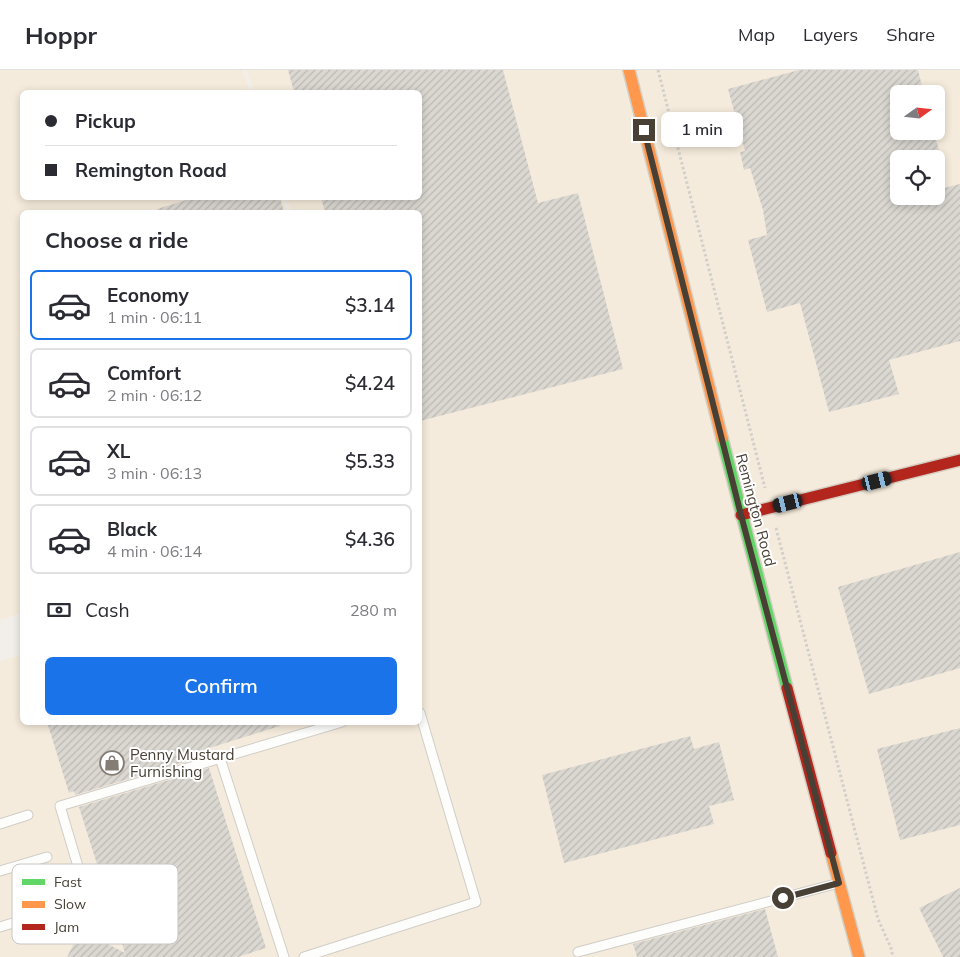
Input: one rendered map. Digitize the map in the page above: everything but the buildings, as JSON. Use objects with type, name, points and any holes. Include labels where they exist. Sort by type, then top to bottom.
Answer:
[{"type":"street","name":"Remington Road","points":[[629,70],[741,515],[859,957]]},
{"type":"street","points":[[741,515],[960,460]]},
{"type":"lane","points":[[304,957],[476,902],[422,720]]},
{"type":"lane","points":[[77,864],[60,806],[332,725]]},
{"type":"lane","points":[[220,758],[284,957]]},
{"type":"lane","points":[[0,824],[28,815]]},
{"type":"lane","points":[[24,864],[47,857]]},
{"type":"lane","points":[[0,871],[12,867]]},
{"type":"lane","points":[[578,952],[839,883]]},
{"type":"shaded area","points":[[0,70],[242,70],[249,90],[20,90],[20,200],[283,200],[286,210],[20,210],[20,614],[0,620]]},
{"type":"shaded area","points":[[247,70],[960,70],[960,957],[0,957],[0,661],[20,656],[20,725],[422,725],[422,210],[290,210],[287,200],[422,200],[422,90],[253,90]]},
{"type":"traffic: fast","points":[[722,438],[787,688]]},
{"type":"traffic: slow","points":[[629,70],[722,438]]},
{"type":"traffic: slow","points":[[831,853],[859,957]]},
{"type":"traffic: jam","points":[[741,515],[960,460]]},
{"type":"traffic: jam","points":[[787,688],[831,853]]},
{"type":"place","name":"Penny Mustard Furnishing","points":[[112,763]]},
{"type":"route","points":[[644,130],[741,515],[839,883],[783,898]]}]
